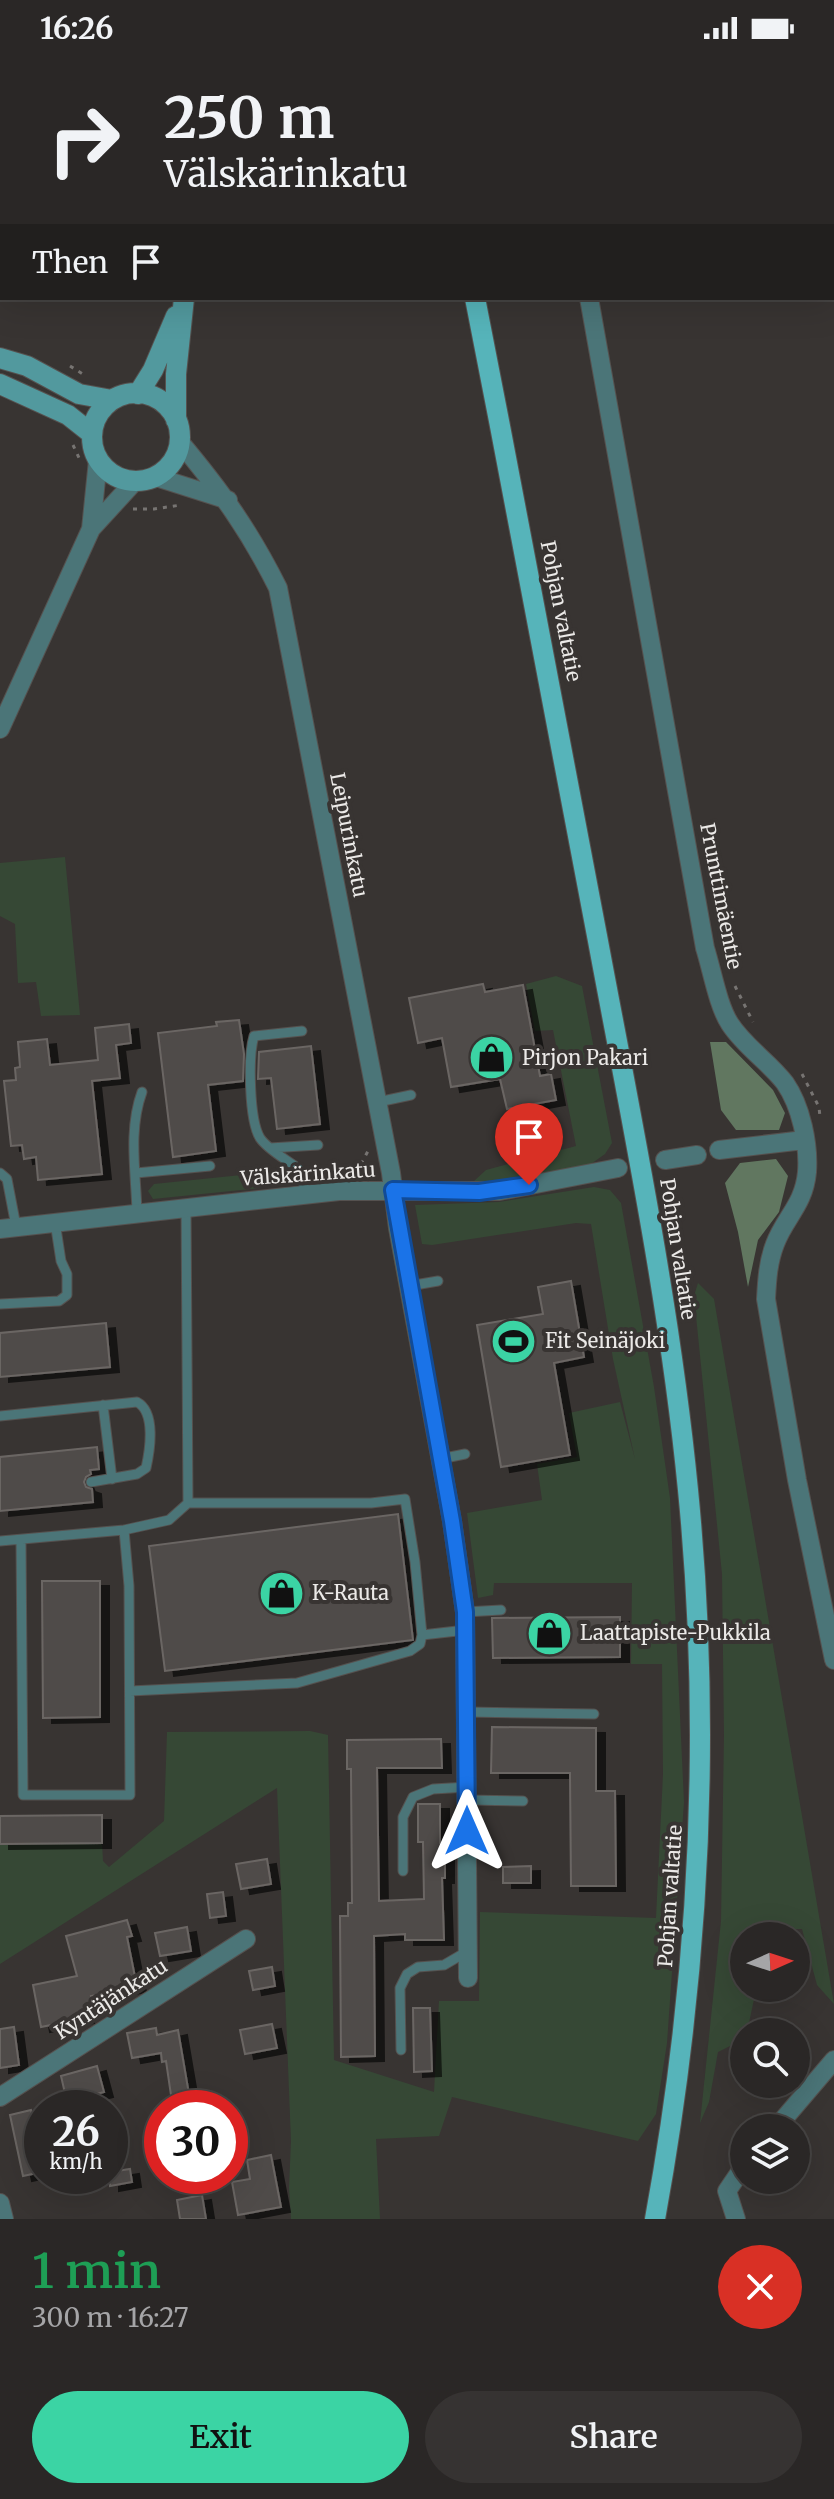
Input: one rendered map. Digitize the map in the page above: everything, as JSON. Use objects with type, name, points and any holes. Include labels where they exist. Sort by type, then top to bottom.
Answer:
[{"type":"main road","points":[[467,300],[483,341]]},
{"type":"main road","name":"Pohjan valtatie","points":[[477,305],[650,1217],[676,1385],[688,1492],[698,1635],[700,1812],[689,1978],[670,2139],[655,2219]]},
{"type":"street","points":[[138,394],[153,370],[183,300]]},
{"type":"street","points":[[156,477],[176,456],[179,441],[176,374],[184,300]]},
{"type":"street","name":"Prunttimäentie","points":[[589,300],[705,948],[729,1022],[784,1083],[798,1109],[804,1140],[807,1171],[799,1204],[776,1241],[767,1269],[766,1299],[797,1480],[834,1660]]},
{"type":"street","points":[[0,358],[27,366],[79,394],[112,400]]},
{"type":"street","points":[[0,384],[68,415],[92,434]]},
{"type":"street","points":[[91,529],[92,434],[102,409],[124,395],[138,394],[161,401],[176,420]]},
{"type":"street","name":"Leipurinkatu","points":[[179,441],[228,500],[258,547],[278,588],[378,1102],[466,1621],[468,1978]]},
{"type":"street","points":[[90,461],[120,479],[135,481],[156,477],[228,500]]},
{"type":"street","points":[[0,729],[91,529],[135,481]]},
{"type":"street","points":[[719,1150],[804,1140]]},
{"type":"street","points":[[665,1160],[697,1155]]},
{"type":"street","name":"Välskärinkatu","points":[[8,1227],[306,1194],[363,1190],[499,1191],[618,1168]]},
{"type":"street","name":"Kyntäjänkatu","points":[[0,2097],[246,1939]]},
{"type":"street","points":[[788,2114],[834,2060]]},
{"type":"street","points":[[730,2187],[727,2191],[736,2219]]},
{"type":"street","points":[[0,2203],[4,2219]]},
{"type":"lane","points":[[302,1031],[254,1036],[250,1046],[252,1105],[259,1136],[300,1170],[306,1194]]},
{"type":"lane","points":[[137,1213],[134,1132],[142,1092]]},
{"type":"lane","points":[[378,1102],[411,1095]]},
{"type":"lane","points":[[270,1148],[318,1145]]},
{"type":"lane","points":[[136,1173],[210,1166]]},
{"type":"lane","points":[[0,1173],[7,1179],[8,1227]]},
{"type":"lane","points":[[186,1207],[188,1503]]},
{"type":"lane","points":[[0,1302],[59,1301],[67,1295],[67,1274],[61,1261],[55,1222]]},
{"type":"lane","points":[[409,1286],[438,1281]]},
{"type":"lane","points":[[0,1416],[137,1402],[147,1410],[150,1449],[146,1468],[137,1474],[91,1482]]},
{"type":"lane","points":[[103,1405],[112,1479]]},
{"type":"lane","points":[[440,1459],[465,1454]]},
{"type":"lane","points":[[0,1541],[124,1530],[169,1520],[188,1503],[371,1503],[405,1499],[422,1635],[420,1644],[410,1651],[297,1683],[130,1691]]},
{"type":"lane","points":[[21,1541],[23,1795],[130,1795],[129,1586],[124,1530]]},
{"type":"lane","points":[[422,1635],[501,1610]]},
{"type":"lane","points":[[467,1712],[594,1714]]},
{"type":"lane","points":[[403,1871],[403,1817],[413,1797],[433,1789],[523,1801]]},
{"type":"lane","points":[[401,2050],[400,1988],[407,1974],[418,1967],[444,1965],[468,1951]]},
{"type":"path","points":[[64,364],[86,374],[87,384],[79,394]]},
{"type":"path","points":[[68,415],[69,435],[90,461]]},
{"type":"path","points":[[117,501],[135,510],[176,504],[191,507]]},
{"type":"path","points":[[733,982],[757,1032]]},
{"type":"path","points":[[796,1068],[806,1078],[819,1107],[820,1119]]},
{"type":"path","points":[[363,1190],[361,1164],[368,1151]]},
{"type":"green space","points":[[65,857],[80,1015],[41,1016],[36,982],[18,983],[15,924],[0,916],[0,863]]},
{"type":"green space","points":[[556,976],[582,986],[612,1143],[605,1154],[588,1166],[501,1181],[474,1181],[486,1170],[576,1146],[553,1030],[535,1031],[526,984]]},
{"type":"green space","points":[[710,1042],[726,1042],[773,1090],[785,1113],[779,1130],[736,1130],[721,1110]]},
{"type":"green space","points":[[776,1159],[788,1176],[779,1212],[758,1240],[748,1287],[725,1183],[740,1163]]},
{"type":"green space","points":[[290,1170],[293,1177],[291,1185],[153,1199],[148,1191],[154,1184]]},
{"type":"green space","points":[[594,1187],[610,1190],[621,1203],[654,1387],[670,1498],[684,1802],[667,2043],[656,2114],[638,2141],[452,2097],[439,2136],[376,2139],[380,2219],[291,2219],[291,2141],[277,1788],[0,1964],[0,1844],[102,1843],[103,1861],[109,1867],[164,1821],[167,1732],[310,1731],[328,1735],[334,2060],[434,2092],[439,2001],[479,2001],[480,1912],[656,1918],[663,1774],[662,1664],[631,1664],[632,1583],[494,1583],[493,1595],[478,1598],[467,1513],[542,1500],[537,1464],[577,1457],[569,1413],[620,1402],[635,1459],[613,1359],[591,1224],[576,1223],[422,1244],[415,1205],[499,1202]]},
{"type":"green space","points":[[698,1283],[714,1299],[834,2004],[817,1985],[810,1959],[810,1922],[730,1922],[730,2002],[753,2002],[750,2018],[730,2018],[730,2046],[718,2052],[709,2102],[700,2123],[721,1921],[724,1735],[722,1574],[694,1296]]},
{"type":"building","name":"Pirjon Pakari","points":[[483,984],[485,992],[523,985],[540,1076],[551,1074],[556,1100],[507,1109],[500,1079],[451,1087],[442,1038],[418,1043],[409,998]]},
{"type":"building","points":[[239,1020],[244,1054],[243,1081],[208,1085],[216,1151],[173,1157],[158,1033],[217,1026],[216,1022]]},
{"type":"building","points":[[129,1024],[131,1043],[116,1045],[120,1078],[92,1081],[102,1174],[38,1180],[36,1157],[24,1159],[22,1145],[11,1146],[4,1081],[16,1080],[15,1068],[20,1067],[18,1042],[47,1039],[50,1065],[98,1060],[95,1028]]},
{"type":"building","points":[[311,1046],[320,1124],[277,1129],[271,1078],[258,1079],[259,1052]]},
{"type":"building","points":[[571,1281],[584,1357],[554,1363],[570,1455],[501,1467],[477,1325],[543,1314],[538,1287]]},
{"type":"building","points":[[106,1323],[110,1367],[0,1377],[0,1333]]},
{"type":"building","points":[[97,1447],[99,1469],[90,1470],[91,1474],[84,1482],[86,1487],[92,1489],[93,1502],[0,1511],[0,1457]]},
{"type":"building","name":"K-Rauta","points":[[398,1514],[413,1640],[165,1671],[149,1546]]},
{"type":"building","points":[[42,1581],[100,1581],[100,1717],[43,1718]]},
{"type":"building","points":[[620,1617],[620,1657],[493,1658],[492,1618]]},
{"type":"building","points":[[492,1727],[596,1728],[596,1791],[615,1791],[616,1886],[571,1886],[570,1773],[491,1773]]},
{"type":"building","points":[[441,1739],[442,1768],[377,1768],[379,1901],[424,1899],[423,1842],[418,1842],[418,1804],[440,1804],[440,1843],[445,1843],[445,1878],[442,1878],[444,1940],[405,1940],[405,1934],[374,1936],[375,2056],[341,2057],[340,1916],[348,1916],[348,1903],[352,1903],[351,1769],[347,1769],[347,1740]]},
{"type":"building","points":[[102,1815],[102,1843],[0,1844],[0,1816]]},
{"type":"building","points":[[267,1859],[271,1884],[241,1889],[236,1864]]},
{"type":"building","points":[[531,1866],[531,1883],[503,1883],[503,1867]]},
{"type":"building","points":[[223,1892],[226,1916],[210,1918],[207,1894]]},
{"type":"building","points":[[127,1920],[132,1936],[127,1937],[137,1987],[91,1996],[94,2011],[84,2013],[85,2018],[41,2027],[33,1985],[77,1976],[66,1936]]},
{"type":"building","points":[[187,1927],[191,1951],[160,1956],[155,1933]]},
{"type":"building","points":[[272,1967],[275,1986],[253,1990],[249,1971]]},
{"type":"building","points":[[413,2008],[430,2008],[432,2071],[414,2072]]},
{"type":"building","points":[[272,2024],[277,2048],[245,2054],[240,2030]]},
{"type":"building","points":[[14,2027],[19,2065],[0,2068],[0,2029]]},
{"type":"building","points":[[156,2028],[157,2035],[178,2030],[188,2090],[170,2090],[166,2061],[162,2062],[161,2053],[132,2058],[127,2033]]},
{"type":"building","points":[[97,2066],[103,2090],[64,2090],[61,2076]]},
{"type":"building","points":[[24,2112],[24,2176],[23,2176],[10,2115]]},
{"type":"building","points":[[271,2155],[281,2207],[238,2215],[234,2194],[248,2194],[248,2160]]},
{"type":"building","points":[[128,2169],[132,2182],[128,2183]]},
{"type":"building","points":[[202,2195],[206,2219],[180,2219],[177,2200]]},
{"type":"place","name":"Pirjon Pakari","points":[[491,1058]]},
{"type":"place","name":"Fit Seinäjoki","points":[[514,1341]]},
{"type":"place","name":"K-Rauta","points":[[281,1593]]},
{"type":"place","name":"Laattapiste-Pukkila","points":[[549,1633]]},
{"type":"route","points":[[467,1831],[465,1612],[452,1521],[393,1190],[459,1193],[499,1191],[529,1185]]}]
